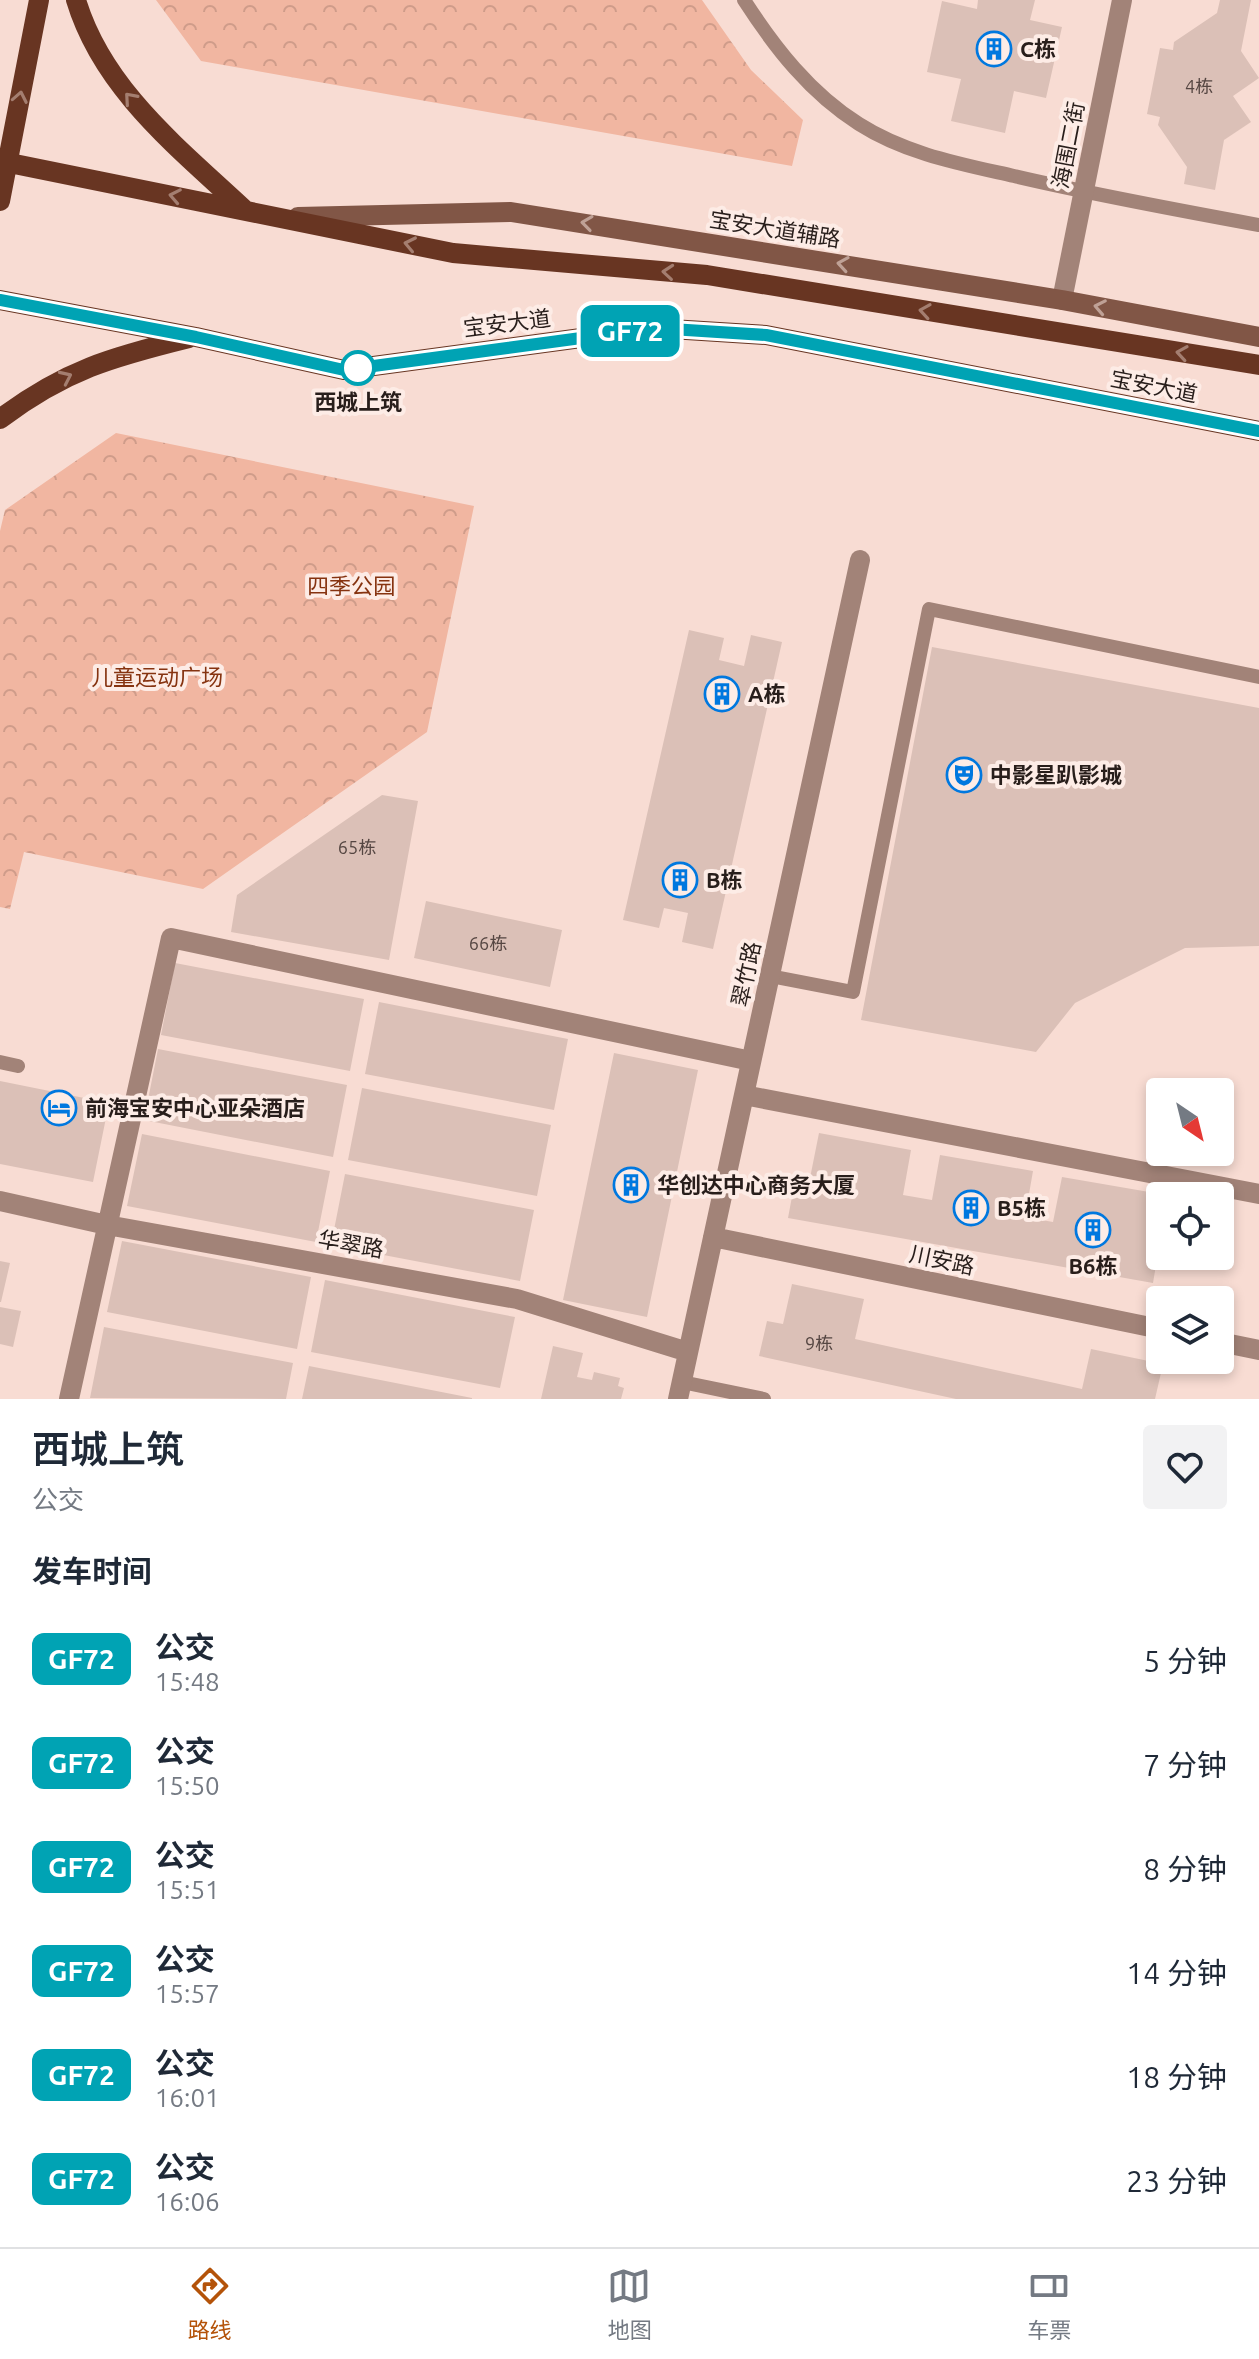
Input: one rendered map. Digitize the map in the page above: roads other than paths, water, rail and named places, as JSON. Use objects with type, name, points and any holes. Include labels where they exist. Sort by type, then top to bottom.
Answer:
[{"type":"main road","points":[[0,201],[4,161],[39,0]]},
{"type":"main road","points":[[76,0],[93,46],[119,84],[161,130],[246,211]]},
{"type":"main road","name":"宝安大道","points":[[4,161],[453,253],[707,275],[1259,365]]},
{"type":"main road","name":"宝安大道辅路","points":[[279,217],[511,212],[1062,300],[1259,337]]},
{"type":"main road","name":"宝安大道","points":[[0,300],[196,337],[344,370],[655,328],[766,335],[1259,431]]},
{"type":"main road","points":[[0,419],[32,394],[61,378],[112,357],[196,337]]},
{"type":"street","name":"海围二街","points":[[1062,300],[1122,0]]},
{"type":"street","name":"翠竹路","points":[[680,1390],[860,560]]},
{"type":"street","points":[[69,1399],[171,938],[751,1061]]},
{"type":"street","points":[[744,1095],[1259,1194]]},
{"type":"street","name":"华翠路","points":[[0,1201],[107,1225],[517,1299],[688,1352]]},
{"type":"street","name":"川安路","points":[[713,1237],[1146,1326]]},
{"type":"street","points":[[1234,1345],[1259,1350]]},
{"type":"lane","points":[[744,0],[792,67],[827,100],[859,124],[891,142],[933,158],[1083,192],[1259,225]]},
{"type":"lane","points":[[770,976],[853,992],[929,609],[1259,677]]},
{"type":"lane","points":[[0,1062],[18,1066]]},
{"type":"lane","points":[[680,1390],[764,1399]]},
{"type":"place","name":"C栋","points":[[994,49]]},
{"type":"place","name":"西城上筑","points":[[358,368]]},
{"type":"place","name":"A栋","points":[[722,694]]},
{"type":"place","name":"中影星趴影城","points":[[964,775]]},
{"type":"place","name":"B栋","points":[[680,880]]},
{"type":"place","name":"前海宝安中心亚朵酒店","points":[[59,1108]]},
{"type":"place","name":"华创达中心商务大厦","points":[[631,1185]]},
{"type":"place","name":"B5栋","points":[[971,1208]]},
{"type":"place","name":"B6栋","points":[[1093,1230]]},
{"type":"park label","name":"四季公园","points":[[351,586]]},
{"type":"park label","name":"儿童运动广场","points":[[157,677]]}]
